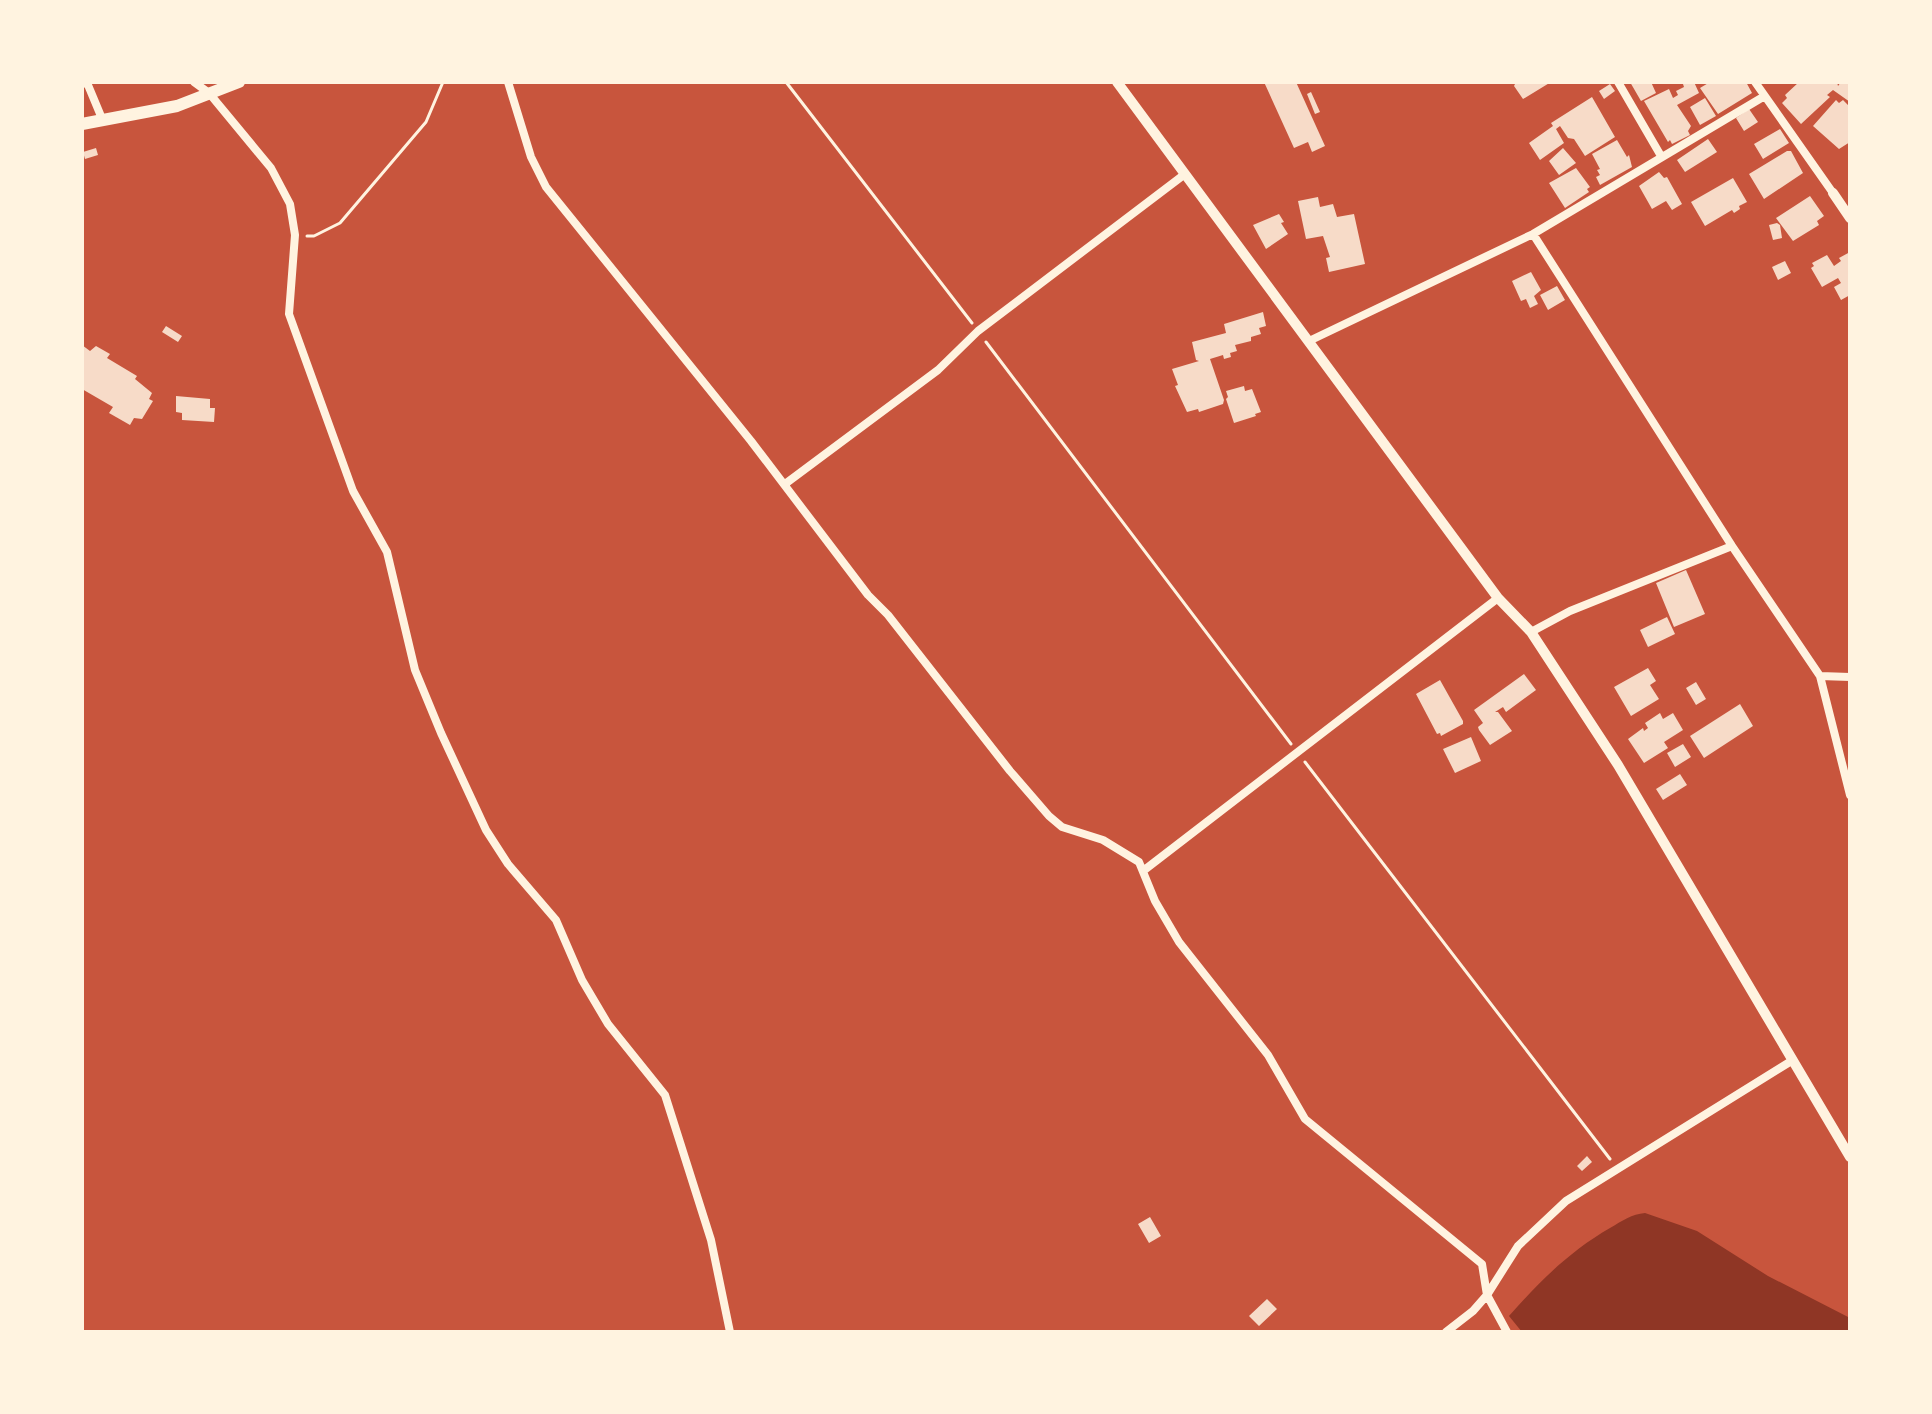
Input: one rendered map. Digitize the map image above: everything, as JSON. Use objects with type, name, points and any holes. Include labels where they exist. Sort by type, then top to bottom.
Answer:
[{"type":"main road","points":[[82,124],[177,106],[239,82]]},
{"type":"street","points":[[83,82],[88,85],[103,121]]},
{"type":"street","points":[[194,82],[209,93],[271,168],[290,204],[295,235],[289,314],[353,491],[387,552],[415,670],[486,830],[508,864],[556,920],[582,980],[608,1024],[665,1095],[711,1240],[730,1332]]},
{"type":"street","points":[[508,82],[531,157],[546,187],[785,484],[868,595],[888,615],[1049,816],[1062,827],[1120,848],[1139,862],[1155,901],[1179,942],[1268,1055],[1305,1119],[1482,1264],[1487,1295],[1507,1332]]},
{"type":"street","points":[[1117,82],[1498,598],[1531,632],[1618,765],[1850,1157]]},
{"type":"street","points":[[1618,82],[1661,156]]},
{"type":"street","points":[[1755,82],[1850,218]]},
{"type":"street","points":[[1309,341],[1533,234],[1763,97]]},
{"type":"street","points":[[785,484],[938,370],[978,331],[1185,174]]},
{"type":"street","points":[[1533,234],[1732,546],[1820,676],[1850,795]]},
{"type":"street","points":[[1531,632],[1570,611],[1732,546]]},
{"type":"street","points":[[1143,871],[1498,598]]},
{"type":"street","points":[[1820,676],[1850,677]]},
{"type":"street","points":[[1446,1332],[1473,1311],[1487,1295],[1518,1246],[1566,1201],[1793,1060]]},
{"type":"path","points":[[295,235],[314,236],[340,223],[426,122],[443,82]]},
{"type":"path","points":[[786,82],[1617,1169]]},
{"type":"shaded area","points":[[1645,1213],[1697,1231],[1768,1276],[1850,1318],[1850,1332],[1522,1332],[1509,1316],[1544,1279],[1595,1237],[1627,1218]]},
{"type":"building","points":[[1264,82],[1296,82],[1325,146],[1312,152],[1308,142],[1294,148]]},
{"type":"building","points":[[1516,82],[1551,82],[1523,99],[1514,86]]},
{"type":"building","points":[[1630,82],[1651,82],[1656,93],[1641,101]]},
{"type":"building","points":[[1686,82],[1694,82],[1699,93],[1677,105],[1691,126],[1688,131],[1690,135],[1672,144],[1644,101],[1669,89],[1673,98]]},
{"type":"building","points":[[1710,82],[1746,82],[1752,93],[1718,114],[1700,88]]},
{"type":"building","points":[[1799,82],[1837,82],[1838,86],[1841,82],[1850,82],[1850,102],[1833,90],[1827,95],[1830,97],[1801,124],[1782,103],[1787,98],[1785,95]]},
{"type":"building","points":[[1610,84],[1615,91],[1604,99],[1599,91]]},
{"type":"building","points":[[1311,92],[1320,112],[1315,114],[1307,94]]},
{"type":"building","points":[[1592,97],[1615,137],[1585,156],[1574,139],[1568,138],[1560,126],[1556,129],[1564,143],[1540,160],[1529,143],[1553,126],[1551,123]]},
{"type":"building","points":[[1705,98],[1716,116],[1700,125],[1690,107]]},
{"type":"building","points":[[1836,100],[1839,103],[1843,100],[1850,107],[1850,142],[1839,149],[1813,126]]},
{"type":"building","points":[[1749,109],[1758,122],[1744,131],[1736,118]]},
{"type":"building","points":[[1780,129],[1789,143],[1763,159],[1754,144]]},
{"type":"building","points":[[1708,139],[1717,152],[1685,172],[1677,160]]},
{"type":"building","points":[[1617,140],[1627,157],[1629,155],[1632,167],[1600,185],[1596,177],[1600,175],[1597,170],[1600,169],[1592,154]]},
{"type":"building","points":[[96,148],[98,155],[85,159],[83,152]]},
{"type":"building","points":[[1563,148],[1576,163],[1559,175],[1549,161]]},
{"type":"building","points":[[1791,151],[1803,173],[1764,199],[1749,174]]},
{"type":"building","points":[[1576,168],[1590,187],[1587,189],[1589,192],[1565,208],[1549,183]]},
{"type":"building","points":[[1659,172],[1664,178],[1667,177],[1682,204],[1672,210],[1666,201],[1652,209],[1639,186]]},
{"type":"building","points":[[1733,178],[1747,202],[1734,213],[1732,210],[1705,226],[1691,202]]},
{"type":"building","points":[[1810,196],[1824,216],[1817,221],[1819,225],[1793,241],[1776,218]]},
{"type":"building","points":[[1318,197],[1320,207],[1333,204],[1337,217],[1354,214],[1365,264],[1329,272],[1326,258],[1330,257],[1323,236],[1306,239],[1298,201]]},
{"type":"building","points":[[1279,214],[1288,234],[1266,249],[1253,225]]},
{"type":"building","points":[[1777,223],[1782,238],[1773,240],[1769,225]]},
{"type":"building","points":[[1850,252],[1850,295],[1841,300],[1834,287],[1841,283],[1838,278],[1822,287],[1811,268],[1814,266],[1812,263],[1827,255],[1834,266],[1841,261],[1839,258]]},
{"type":"building","points":[[1785,261],[1791,273],[1778,280],[1772,267]]},
{"type":"building","points":[[1531,272],[1541,290],[1534,296],[1538,304],[1530,308],[1526,299],[1521,301],[1512,281]]},
{"type":"building","points":[[1557,286],[1565,300],[1548,310],[1540,295]]},
{"type":"building","points":[[1263,312],[1266,326],[1259,328],[1261,334],[1251,337],[1251,341],[1235,345],[1237,351],[1230,353],[1231,357],[1224,359],[1223,355],[1210,359],[1223,404],[1199,412],[1198,409],[1187,412],[1175,386],[1178,385],[1172,369],[1199,361],[1196,360],[1192,342],[1226,333],[1224,324]]},
{"type":"building","points":[[166,326],[182,336],[178,342],[162,332]]},
{"type":"building","points":[[82,345],[90,351],[96,346],[110,354],[107,358],[137,376],[135,379],[152,393],[149,399],[153,401],[142,419],[134,418],[130,425],[109,413],[113,407],[82,389]]},
{"type":"building","points":[[1244,386],[1245,391],[1252,389],[1261,412],[1234,423],[1226,391]]},
{"type":"building","points":[[176,396],[210,399],[210,408],[215,408],[214,422],[182,420],[182,413],[176,412]]},
{"type":"building","points":[[1686,570],[1705,614],[1674,627],[1656,583]]},
{"type":"building","points":[[1667,617],[1675,634],[1648,647],[1640,630]]},
{"type":"building","points":[[1648,668],[1656,681],[1650,685],[1659,699],[1631,716],[1614,687]]},
{"type":"building","points":[[1524,674],[1536,690],[1506,712],[1503,707],[1495,712],[1512,731],[1490,745],[1479,730],[1483,723],[1474,710]]},
{"type":"building","points":[[1440,680],[1463,721],[1463,724],[1441,736],[1437,734],[1416,694]]},
{"type":"building","points":[[1696,682],[1706,699],[1696,705],[1686,688]]},
{"type":"building","points":[[1740,704],[1753,726],[1704,758],[1690,736]]},
{"type":"building","points":[[1660,713],[1663,719],[1673,713],[1683,730],[1664,742],[1668,748],[1644,763],[1628,739],[1643,728],[1644,731],[1648,728],[1645,723]]},
{"type":"building","points":[[1471,737],[1481,761],[1455,773],[1443,749]]},
{"type":"building","points":[[1683,744],[1691,757],[1675,767],[1667,753]]},
{"type":"building","points":[[1680,774],[1687,785],[1663,800],[1656,789]]},
{"type":"building","points":[[1587,1156],[1592,1162],[1582,1171],[1577,1166]]},
{"type":"building","points":[[1150,1217],[1161,1236],[1149,1243],[1138,1224]]},
{"type":"building","points":[[1267,1299],[1277,1309],[1259,1326],[1249,1316]]}]
